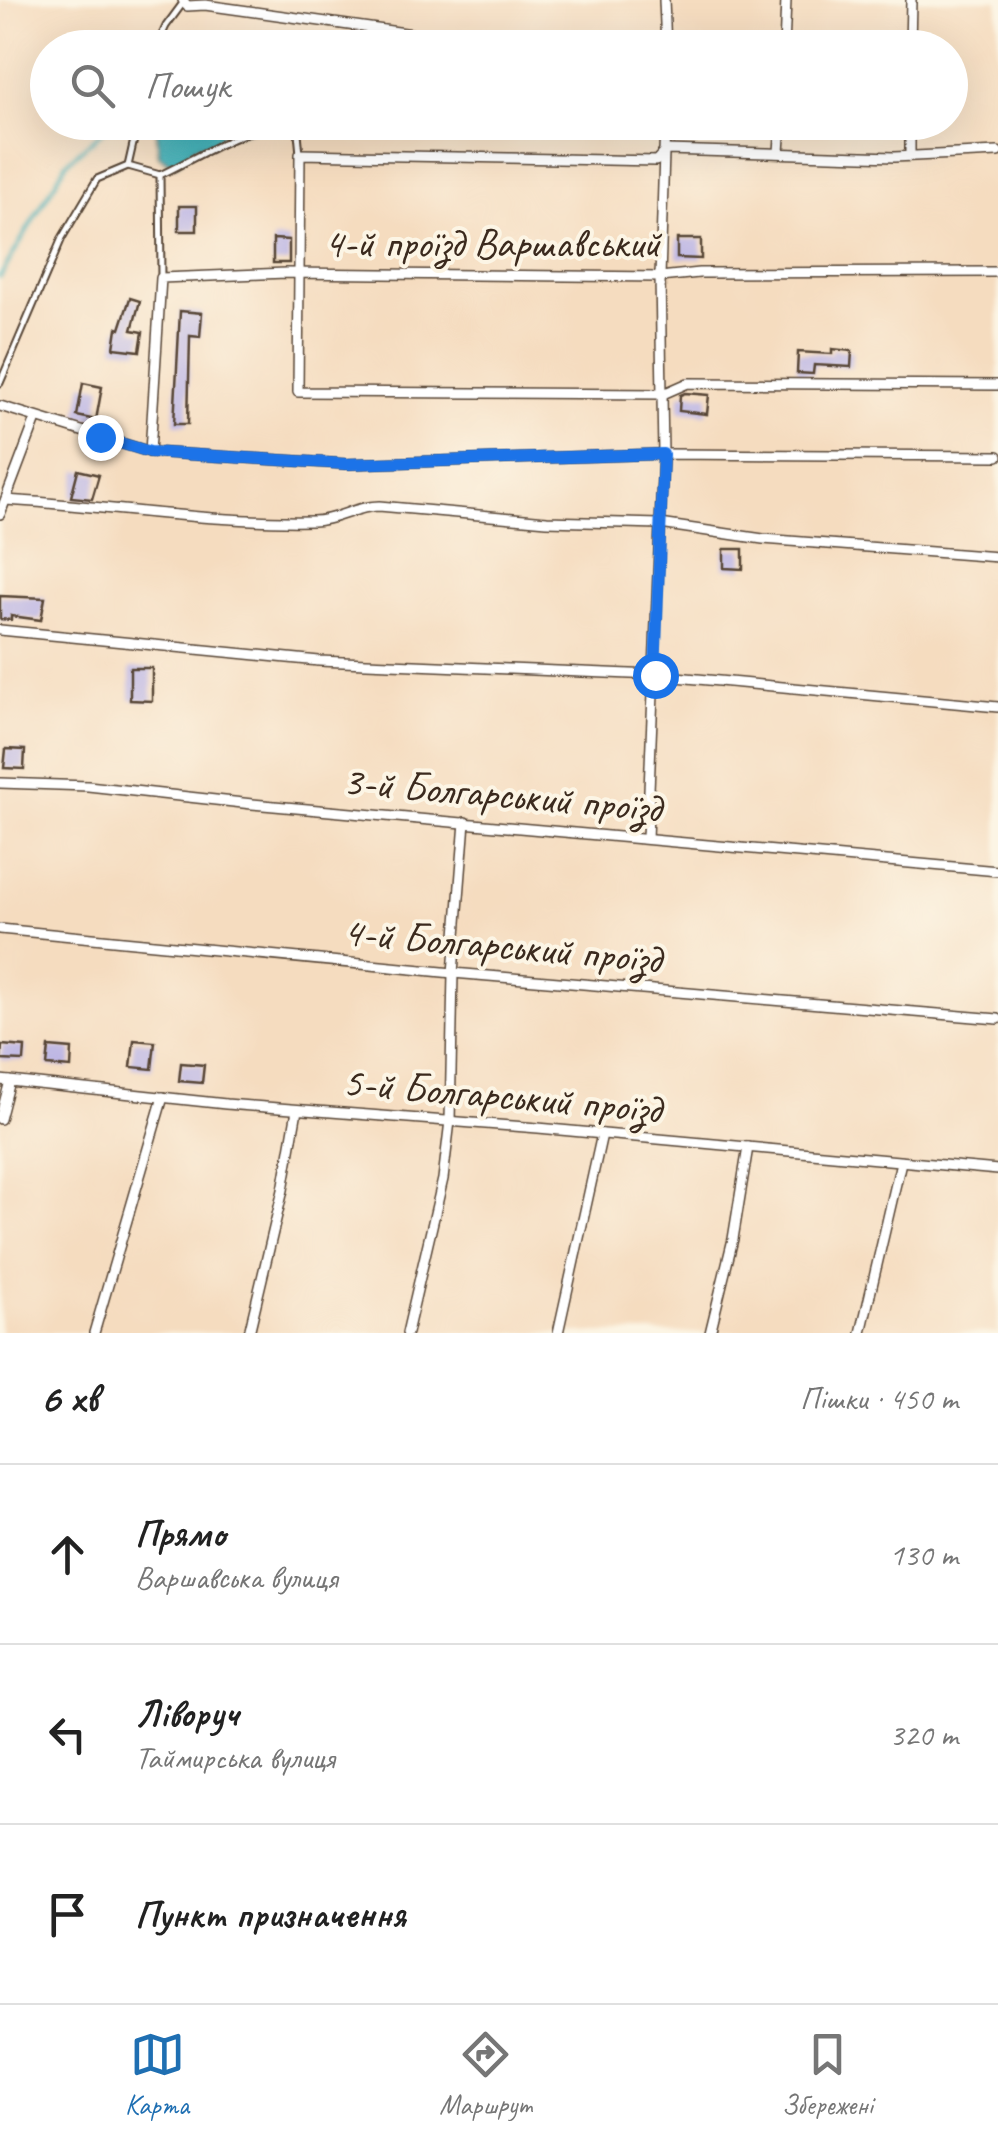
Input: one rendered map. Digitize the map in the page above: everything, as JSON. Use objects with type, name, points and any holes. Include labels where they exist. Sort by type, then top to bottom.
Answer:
[{"type":"street","points":[[664,0],[665,30]]},
{"type":"street","points":[[785,30],[786,0]]},
{"type":"street","points":[[910,0],[910,30]]},
{"type":"street","points":[[183,2],[384,30]]},
{"type":"street","points":[[647,838],[663,454],[660,277],[666,140]]},
{"type":"street","points":[[780,140],[780,152]]},
{"type":"street","points":[[910,140],[910,156]]},
{"type":"street","points":[[998,152],[910,156],[666,150],[656,161],[300,154],[298,392],[663,394],[688,383],[998,385]]},
{"type":"street","name":"4-й проїзд Варшавський","points":[[161,278],[300,274],[660,277],[998,272]]},
{"type":"street","points":[[150,452],[161,278]]},
{"type":"street","points":[[0,406],[150,452],[346,464],[663,454],[998,456]]},
{"type":"street","points":[[0,514],[36,418]]},
{"type":"street","points":[[6,500],[99,510],[317,522],[360,506],[379,506],[547,521],[660,524],[763,538],[998,557]]},
{"type":"street","points":[[0,630],[319,661],[655,675],[998,707]]},
{"type":"street","name":"3-й Болгарський проїзд","points":[[0,783],[88,786],[998,872]]},
{"type":"street","points":[[407,1333],[443,1180],[450,1121],[453,973],[466,822]]},
{"type":"street","name":"4-й Болгарський проїзд","points":[[0,928],[453,973],[998,1019]]},
{"type":"street","points":[[0,1119],[5,1080]]},
{"type":"street","name":"5-й Болгарський проїзд","points":[[5,1080],[163,1098],[998,1170]]},
{"type":"street","points":[[94,1333],[163,1098]]},
{"type":"street","points":[[249,1333],[283,1190],[296,1110]]},
{"type":"street","points":[[558,1333],[602,1134]]},
{"type":"street","points":[[710,1333],[733,1240],[748,1148]]},
{"type":"street","points":[[861,1333],[902,1162]]},
{"type":"lane","points":[[164,30],[183,2]]},
{"type":"lane","points":[[128,166],[134,140]]},
{"type":"lane","points":[[0,382],[62,238],[96,179],[128,166],[160,175],[226,140]]},
{"type":"lane","points":[[299,140],[300,154]]},
{"type":"lane","points":[[160,175],[161,278]]},
{"type":"water","points":[[158,140],[217,140],[197,146],[174,165],[159,156]]},
{"type":"building","points":[[179,206],[197,206],[197,231],[179,231]]},
{"type":"building","points":[[273,239],[289,240],[289,263],[273,263]]},
{"type":"building","points":[[677,239],[701,239],[701,259],[677,258]]},
{"type":"building","points":[[130,298],[140,301],[132,330],[143,332],[140,351],[114,348],[117,328],[120,329]]},
{"type":"building","points":[[180,311],[202,313],[200,337],[190,336],[188,424],[174,424]]},
{"type":"building","points":[[832,349],[852,351],[851,367],[814,365],[813,374],[797,373],[798,352],[832,354]]},
{"type":"building","points":[[83,383],[102,387],[96,420],[77,416]]},
{"type":"building","points":[[680,395],[709,395],[707,414],[679,411]]},
{"type":"building","points":[[78,470],[99,475],[92,499],[71,497]]},
{"type":"building","points":[[724,549],[743,549],[743,569],[724,568]]},
{"type":"building","points":[[0,596],[45,598],[41,620],[11,616],[11,620],[0,619]]},
{"type":"building","points":[[130,668],[152,668],[152,701],[130,700]]},
{"type":"building","points":[[6,749],[25,750],[24,769],[4,768]]},
{"type":"building","points":[[134,1040],[155,1042],[152,1069],[131,1067]]},
{"type":"building","points":[[2,1045],[25,1047],[24,1061],[1,1060]]},
{"type":"building","points":[[49,1047],[72,1049],[71,1068],[47,1066]]},
{"type":"building","points":[[181,1063],[204,1065],[202,1083],[179,1081]]},
{"type":"waterway","points":[[0,277],[67,162],[92,140]]},
{"type":"route","points":[[100,437],[150,452],[346,464],[663,454],[655,675]]}]
